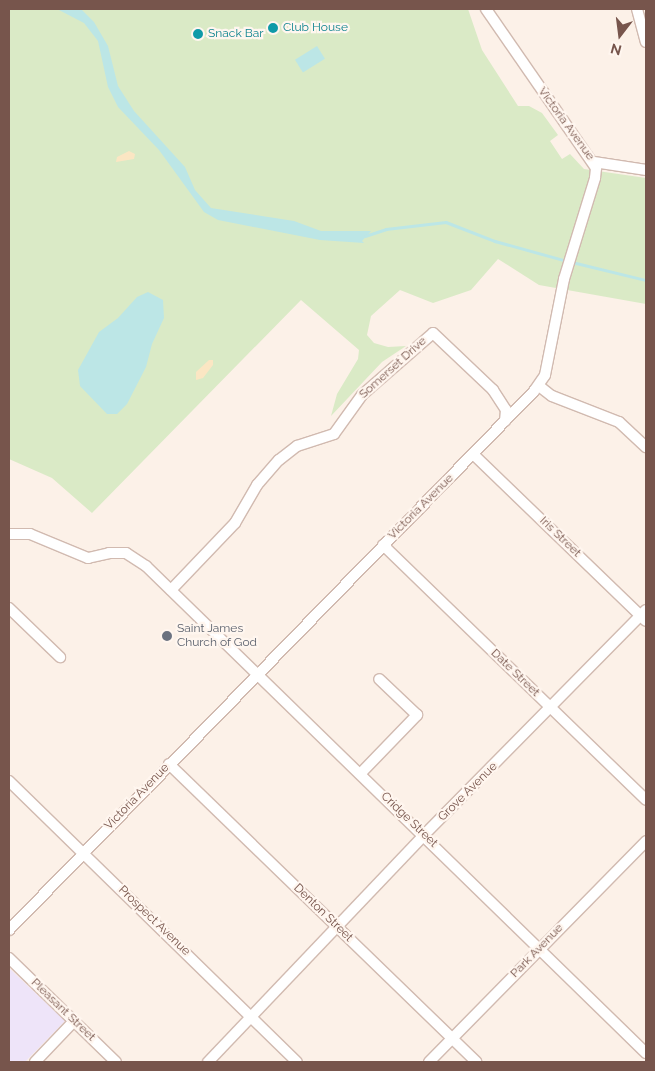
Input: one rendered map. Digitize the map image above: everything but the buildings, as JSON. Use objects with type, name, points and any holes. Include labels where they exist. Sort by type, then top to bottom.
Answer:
[{"type":"street","name":"Victoria Avenue","points":[[9,930],[539,386],[549,363],[564,279],[595,178],[594,162],[486,9]]},
{"type":"street","points":[[638,9],[646,42]]},
{"type":"street","points":[[594,162],[646,170]]},
{"type":"street","name":"Somerset Drive","points":[[171,590],[235,523],[257,485],[279,460],[296,446],[334,434],[362,395],[433,333],[493,390],[502,403],[505,421]]},
{"type":"street","points":[[539,386],[552,396],[619,422],[646,447]]},
{"type":"street","name":"Iris Street","points":[[473,454],[644,615]]},
{"type":"street","name":"Cridge Street","points":[[10,536],[30,534],[88,558],[109,553],[126,553],[146,566],[361,773],[646,1053]]},
{"type":"street","name":"Date Street","points":[[383,545],[646,800]]},
{"type":"street","points":[[9,608],[60,657]]},
{"type":"street","name":"Grove Avenue","points":[[208,1062],[252,1018],[336,926],[424,835],[644,615]]},
{"type":"street","points":[[361,773],[417,715],[379,679]]},
{"type":"street","name":"Denton Street","points":[[169,764],[476,1062]]},
{"type":"street","name":"Prospect Avenue","points":[[9,782],[298,1062]]},
{"type":"street","name":"Park Avenue","points":[[429,1062],[646,840]]},
{"type":"street","name":"Pleasant Street","points":[[9,958],[116,1062]]},
{"type":"street","points":[[35,1062],[74,1022]]},
{"type":"shaded area","points":[[9,968],[65,1021],[25,1062],[9,1062]]},
{"type":"green space","points":[[9,9],[468,9],[482,50],[518,106],[529,106],[542,113],[558,135],[550,141],[562,159],[570,154],[584,169],[646,178],[646,304],[539,285],[498,259],[471,290],[433,303],[400,290],[371,316],[367,335],[374,343],[388,347],[406,346],[382,362],[331,416],[337,394],[358,359],[359,350],[301,300],[92,513],[52,478],[9,459]]},
{"type":"sand","points":[[129,151],[135,154],[134,159],[116,162],[117,157]]},
{"type":"sand","points":[[209,360],[213,360],[213,365],[203,378],[196,380],[196,372]]},
{"type":"water","points":[[57,9],[81,9],[94,22],[108,46],[118,86],[134,111],[185,167],[195,190],[211,208],[294,221],[321,231],[371,231],[362,241],[364,243],[320,240],[218,220],[204,212],[159,150],[118,107],[108,87],[98,41],[84,23]]},
{"type":"water","points":[[317,46],[325,59],[303,72],[295,60]]},
{"type":"water","points":[[148,292],[163,300],[164,318],[152,344],[146,367],[127,404],[117,414],[107,414],[80,386],[78,370],[99,332],[118,318],[137,297]]},
{"type":"waterway","points":[[365,236],[386,229],[446,222],[495,241],[567,261]]},
{"type":"waterway","points":[[572,262],[646,280]]},
{"type":"place","name":"Club House","points":[[273,28]]},
{"type":"place","name":"Snack Bar","points":[[198,34]]},
{"type":"place","name":"Saint James Church of God","points":[[167,636]]}]
